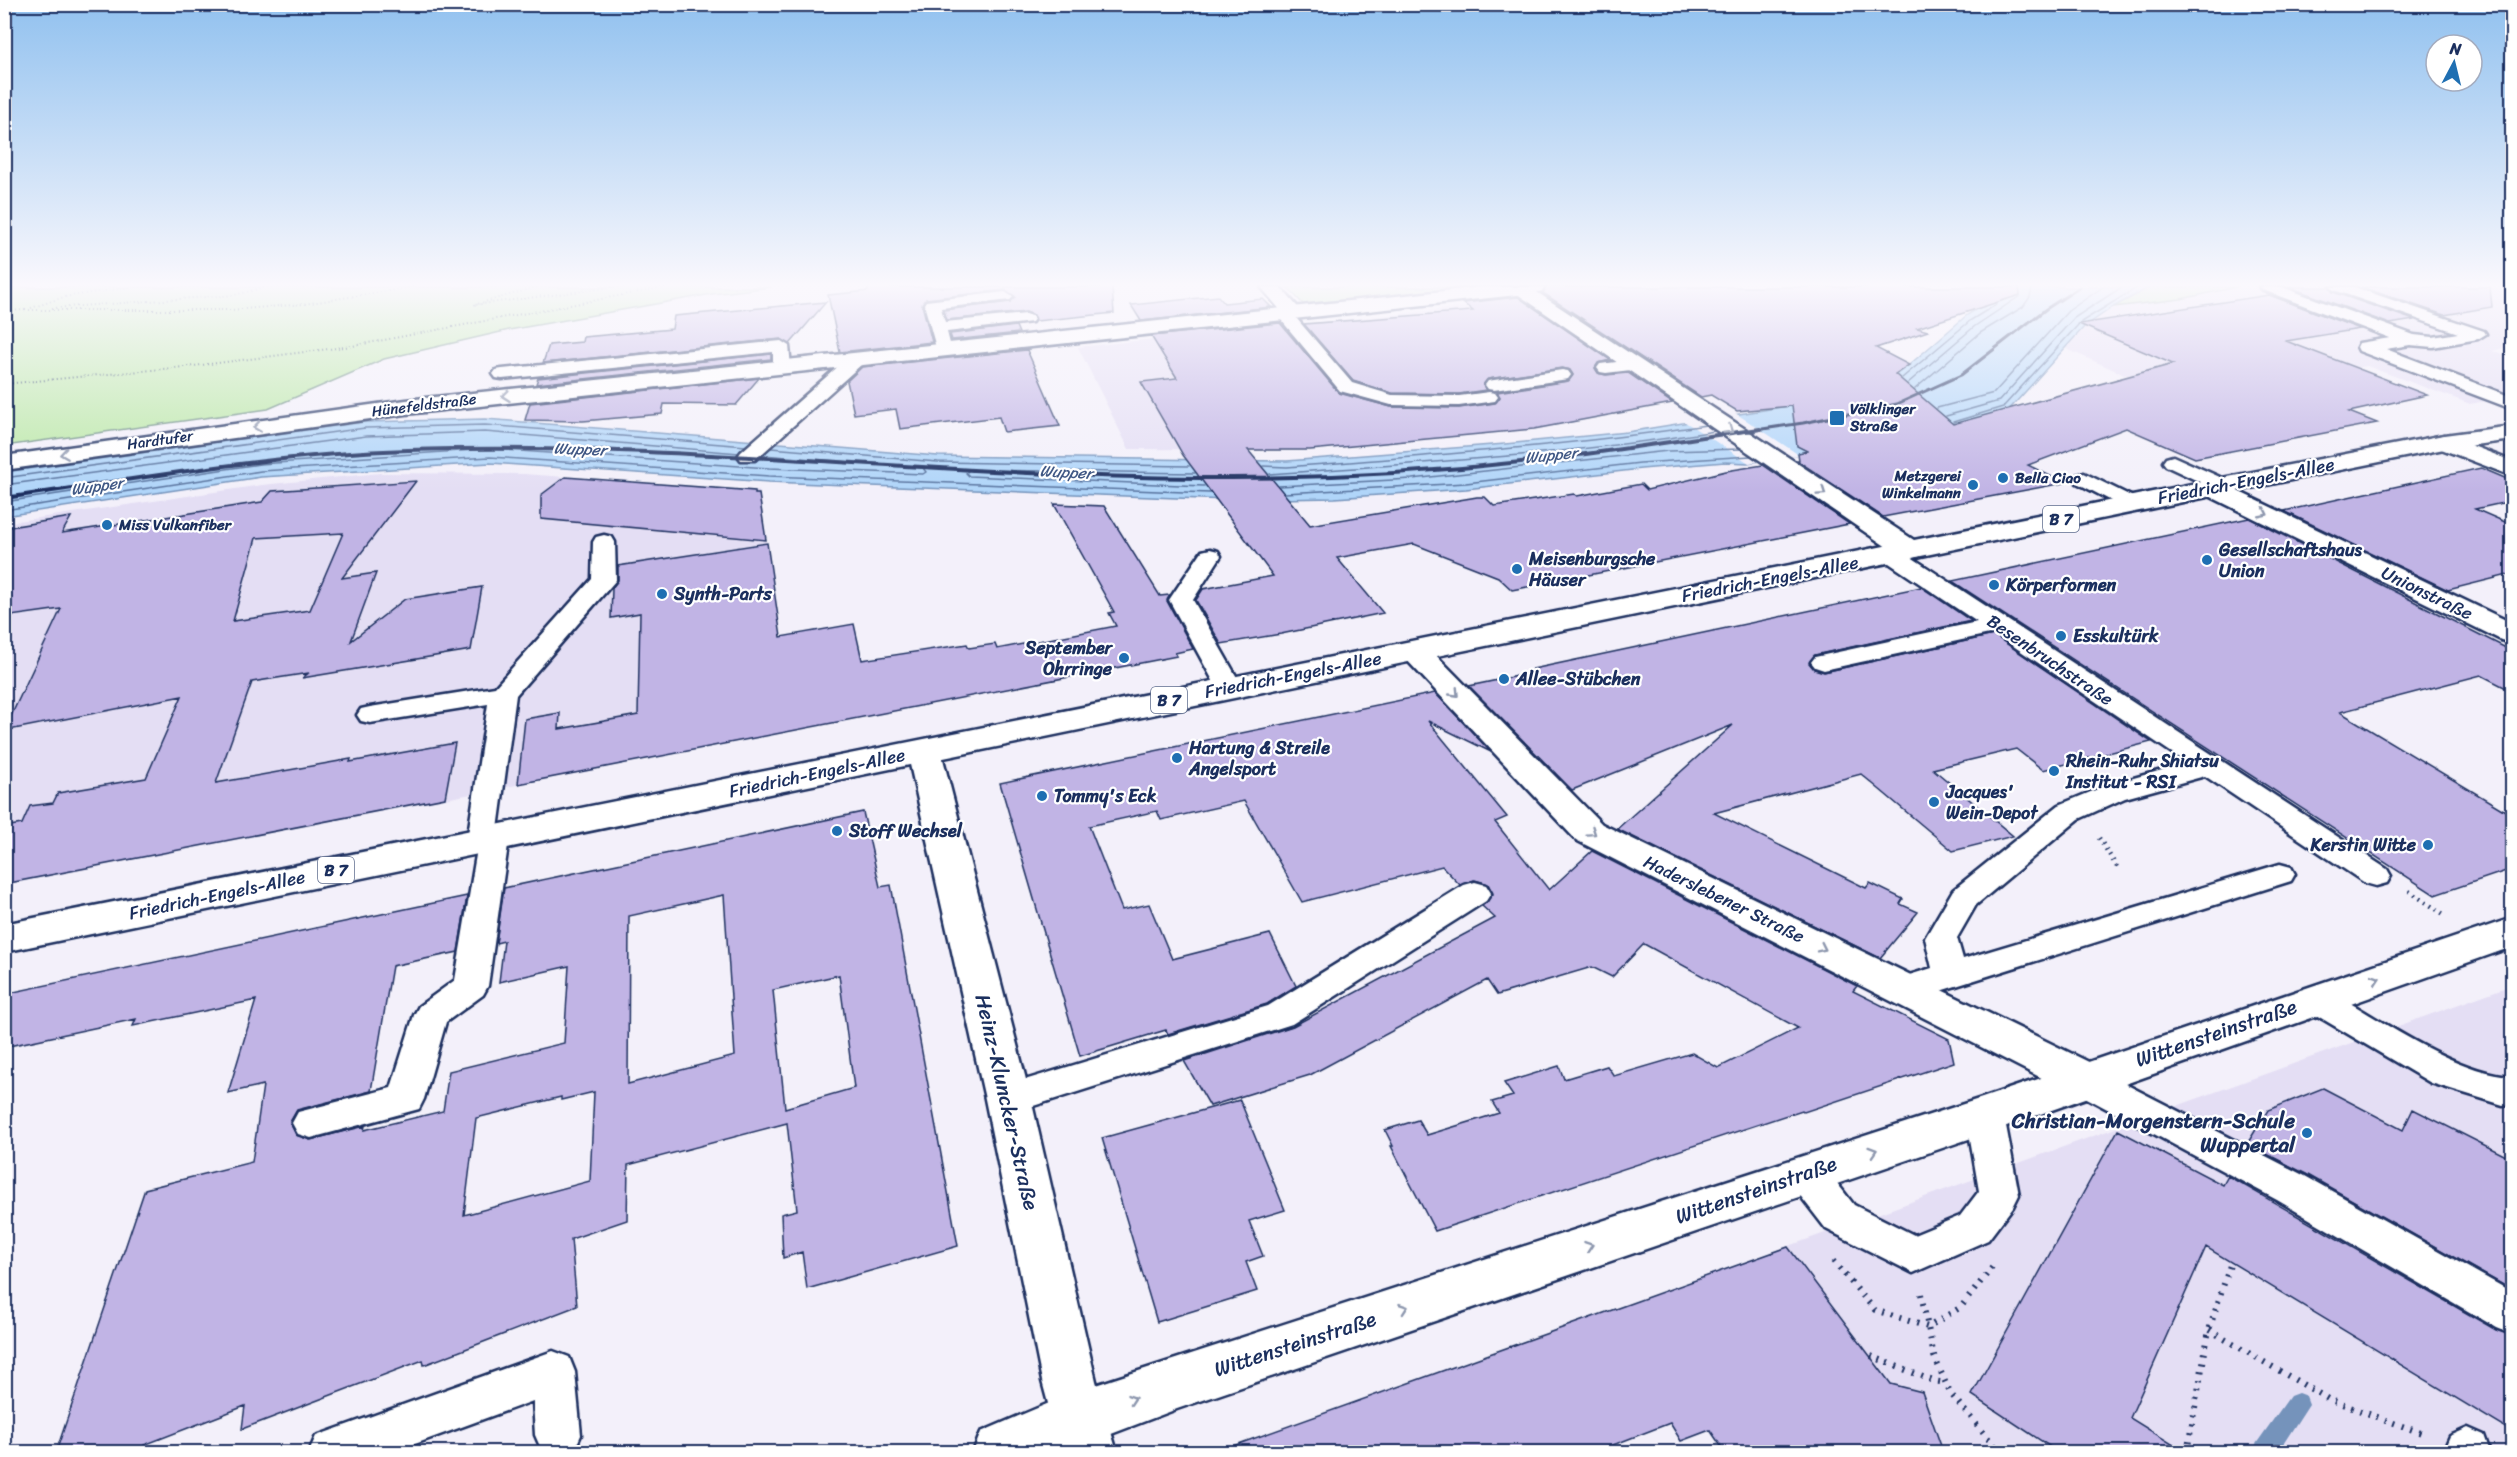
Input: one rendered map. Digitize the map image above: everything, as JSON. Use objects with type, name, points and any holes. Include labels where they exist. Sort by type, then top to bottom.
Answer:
[{"type":"street","name":"Hünefeldstraße","points":[[315,419],[406,407],[905,355]]},
{"type":"street","points":[[1619,355],[1774,459],[1900,552]]},
{"type":"street","name":"Hardtufer","points":[[4,463],[315,419]]},
{"type":"street","name":"Friedrich-Engels-Allee","points":[[4,938],[2132,504],[2444,442],[2512,433]]},
{"type":"street","points":[[2444,442],[2512,469]]},
{"type":"street","name":"Unionstraße","points":[[2218,487],[2512,634]]},
{"type":"street","name":"Haderslebener Straße","points":[[1415,651],[1589,832],[2083,1079]]},
{"type":"street","name":"Heinz-Kluncker-Straße","points":[[924,751],[1008,1099],[1069,1381],[1084,1435]]},
{"type":"street","name":"Wittensteinstraße","points":[[1001,1452],[1084,1435],[1806,1173],[1985,1115],[2083,1079],[2512,932]]},
{"type":"lane","points":[[502,374],[691,355]]},
{"type":"lane","points":[[781,355],[782,368]]},
{"type":"lane","points":[[1321,355],[1346,387],[1391,400],[1459,401],[1491,391],[1562,375]]},
{"type":"lane","points":[[2387,355],[2479,389],[2512,404]]},
{"type":"lane","points":[[748,456],[856,360]]},
{"type":"lane","points":[[1606,368],[1633,365]]},
{"type":"lane","points":[[2173,462],[2218,487]]},
{"type":"lane","points":[[2084,479],[2132,504]]},
{"type":"lane","points":[[310,1123],[406,1099],[431,1015],[471,986],[502,694],[604,580],[604,542]]},
{"type":"lane","name":"Besenbruchstraße","points":[[1900,552],[1998,625],[2376,876]]},
{"type":"lane","points":[[1209,556],[1181,600],[1230,688]]},
{"type":"lane","points":[[1824,662],[1998,625]]},
{"type":"lane","points":[[370,715],[502,694]]},
{"type":"lane","points":[[1950,976],[1941,938],[1964,898],[2068,812],[2115,792],[2209,766]]},
{"type":"lane","points":[[1905,989],[2280,874]]},
{"type":"lane","points":[[1008,1099],[1280,1015],[1475,893]]},
{"type":"lane","points":[[2316,999],[2444,1073],[2503,1090],[2512,1090]]},
{"type":"lane","points":[[2083,1079],[2291,1188],[2512,1314]]},
{"type":"lane","points":[[1806,1173],[1839,1217],[1913,1256],[1974,1228],[1999,1195],[1985,1115]]},
{"type":"lane","points":[[332,1452],[553,1372],[558,1435]]},
{"type":"path","points":[[4,384],[123,374],[283,355]]},
{"type":"path","points":[[2103,841],[2106,853],[2117,867]]},
{"type":"path","points":[[2401,885],[2425,901]]},
{"type":"path","points":[[1913,1256],[1934,1356],[1950,1393],[2000,1452]]},
{"type":"path","points":[[2187,1452],[2209,1330],[2231,1262]]},
{"type":"path","points":[[2209,1330],[2328,1399],[2467,1451]]},
{"type":"path","points":[[1871,1356],[1933,1382],[1946,1383]]},
{"type":"shaded area","points":[[1082,355],[1535,355],[1616,414],[1540,429],[1309,450],[1129,449]]},
{"type":"shaded area","points":[[2080,355],[2503,355],[2512,358],[2512,396],[2470,404],[2367,366],[2291,379],[2215,414]]},
{"type":"shaded area","points":[[380,473],[524,474],[759,491],[793,731],[5,885],[5,523],[262,485]]},
{"type":"shaded area","name":"Christian-Morgenstern-Schule Wuppertal","points":[[2512,985],[2512,1452],[1813,1452],[1692,1281]]},
{"type":"green space","points":[[5,355],[401,355],[384,359],[268,409],[5,446]]},
{"type":"water","name":"Wupper","points":[[1921,355],[2059,355],[2006,413],[1953,428],[1748,463],[1725,462],[1641,469],[1466,489],[1335,498],[1228,500],[769,482],[490,463],[261,477],[5,516],[5,472],[364,422],[485,419],[938,456],[1287,461],[1627,432],[1801,404],[1882,385]]},
{"type":"pier","points":[[1732,411],[1799,455],[1749,463],[1682,420]]},
{"type":"building","points":[[546,355],[622,355],[543,363]]},
{"type":"building","points":[[771,355],[771,359],[536,384],[538,378]]},
{"type":"building","points":[[979,355],[1029,355],[1060,426],[1004,432],[999,417],[900,429],[896,409],[854,414],[847,381],[862,367]]},
{"type":"building","points":[[1163,355],[1307,355],[1339,393],[1391,407],[1459,408],[1495,403],[1500,397],[1497,392],[1568,381],[1573,375],[1570,370],[1562,368],[1488,379],[1483,385],[1486,390],[1459,394],[1392,393],[1353,381],[1331,355],[1603,355],[1610,360],[1598,363],[1595,368],[1598,373],[1606,375],[1628,373],[1672,403],[1534,429],[1310,450],[1248,450],[1310,525],[1477,497],[1485,497],[1494,506],[1574,494],[1577,496],[1641,484],[1647,490],[1726,471],[1763,465],[1849,524],[1512,590],[1498,577],[1414,544],[1337,558],[1383,613],[1221,644],[1196,600],[1203,589],[1273,576],[1183,455],[1141,382],[1177,378]]},
{"type":"building","points":[[1637,355],[1890,355],[1909,365],[1895,374],[1953,424],[2173,364],[2152,355],[2323,355],[2427,395],[2349,412],[2377,423],[2195,458],[2126,428],[2028,465],[2064,483],[1883,517],[1796,460],[1799,460],[1798,453],[1807,451],[1797,446],[1792,406],[1737,411],[1711,395],[1701,397]]},
{"type":"building","points":[[759,378],[736,405],[664,404],[662,414],[583,421],[525,420],[530,403]]},
{"type":"building","points":[[2481,468],[2512,481],[2512,501],[2475,509],[2512,525],[2512,574],[2448,590],[2284,511]]},
{"type":"building","points":[[565,477],[755,491],[755,494],[759,494],[766,540],[541,519],[541,495]]},
{"type":"building","points":[[416,481],[342,578],[376,573],[351,641],[405,599],[482,587],[471,650],[302,678],[309,673],[252,682],[216,783],[455,743],[445,798],[4,884],[4,827],[22,824],[30,806],[53,803],[58,793],[146,778],[182,696],[4,731],[61,609],[4,617],[4,528],[71,517],[62,533],[262,502],[272,491]],"holes":[[[343,533],[310,610],[233,621],[256,538]]]},
{"type":"building","points":[[1054,504],[1104,506],[1160,596],[1170,595],[1167,601],[1193,649],[1175,653],[1177,656],[518,784],[525,719],[560,713],[559,729],[638,715],[640,613],[611,618],[612,588],[618,580],[618,566],[767,543],[781,637],[854,624],[862,660],[967,644],[969,648],[995,644],[997,649],[1116,626],[1109,613],[1114,612]]},
{"type":"building","points":[[2249,518],[2512,651],[2512,691],[2481,675],[2340,712],[2512,815],[2512,869],[2435,895],[1952,581]]},
{"type":"building","points":[[1921,587],[1971,621],[1815,655],[1809,663],[1814,669],[1824,672],[1994,635],[2151,742],[2043,770],[2016,749],[1933,769],[2013,836],[1953,851],[1861,774],[1714,813],[1866,888],[1870,883],[1903,899],[1900,904],[1918,912],[1880,958],[1617,829],[1733,725],[1572,790],[1469,686],[1536,672],[1533,669]]},
{"type":"building","points":[[1435,693],[1491,752],[1428,721],[1507,817],[1495,822],[1549,890],[1592,851],[1857,986],[1853,991],[1949,1039],[1954,1062],[1435,1231],[1385,1130],[1418,1120],[1427,1135],[1499,1113],[1492,1102],[1513,1096],[1504,1083],[1559,1066],[1564,1079],[1607,1066],[1614,1076],[1692,1053],[1718,1068],[1798,1028],[1644,944],[1612,977],[1592,967],[1497,995],[1487,980],[1310,1075],[1210,1106],[1184,1061],[1293,1026],[1495,918],[1482,906],[1493,894],[1488,884],[1474,880],[1460,885],[1442,866],[1302,902],[1244,801],[1161,820],[1157,811],[1089,826],[1122,910],[1149,904],[1172,959],[1270,934],[1296,986],[1267,1004],[1168,1034],[1166,1030],[1080,1056],[1000,783]]},
{"type":"building","points":[[863,812],[880,887],[891,885],[958,1246],[807,1289],[802,1252],[783,1258],[781,1214],[797,1210],[787,1123],[628,1165],[627,1220],[571,1239],[577,1306],[424,1365],[423,1360],[242,1429],[245,1406],[144,1445],[143,1452],[56,1452],[145,1189],[252,1162],[263,1085],[228,1093],[256,1000],[133,1026],[136,1019],[4,1047],[4,994],[467,896],[458,952],[392,966],[371,1091],[297,1110],[290,1122],[296,1135],[310,1140],[365,1126],[364,1130],[443,1111],[449,1071],[564,1043],[569,966],[499,982],[504,941],[496,943],[504,888]],"holes":[[[724,895],[735,1056],[628,1084],[629,916]],[[839,975],[854,1088],[785,1108],[773,990]],[[594,1092],[590,1181],[464,1215],[476,1118],[561,1097],[561,1100]]]},
{"type":"building","points":[[2323,1088],[2403,1130],[2413,1109],[2512,1159],[2512,1290],[2306,1174],[2247,1144],[2268,1110]]},
{"type":"building","points":[[1240,1100],[1285,1210],[1249,1221],[1263,1256],[1246,1262],[1257,1291],[1157,1322],[1102,1138]]},
{"type":"building","points":[[2118,1130],[2223,1185],[2228,1176],[2496,1330],[2512,1336],[2512,1432],[2206,1247],[2130,1418],[2185,1452],[2058,1452],[1972,1395]]},
{"type":"building","points":[[1788,1247],[1891,1384],[1922,1392],[1941,1446],[1917,1452],[1725,1452],[1710,1430],[1681,1441],[1670,1423],[1595,1452],[1231,1452],[1230,1447]]},
{"type":"waterway","points":[[2264,1452],[2298,1404]]},
{"type":"railway","points":[[1749,431],[1803,423],[1897,404],[1961,375],[1987,355]]},
{"type":"railway","points":[[4,498],[256,462],[357,452],[511,449],[614,451],[1025,473],[1128,477],[1270,478],[1386,474],[1463,468],[1595,453],[1760,429]]},
{"type":"place","name":"Völklinger Straße","points":[[1837,418]]},
{"type":"place","name":"Bella Ciao","points":[[2003,478]]},
{"type":"place","name":"Metzgerei Winkelmann","points":[[1973,485]]},
{"type":"place","name":"Miss Vulkanfiber","points":[[107,525]]},
{"type":"place","name":"Gesellschaftshaus Union","points":[[2207,560]]},
{"type":"place","name":"Meisenburgsche Häuser","points":[[1517,569]]},
{"type":"place","name":"Körperformen","points":[[1994,585]]},
{"type":"place","name":"Synth-Parts","points":[[662,594]]},
{"type":"place","name":"Esskultürk","points":[[2061,636]]},
{"type":"place","name":"September Ohrringe","points":[[1124,658]]},
{"type":"place","name":"Allee-Stübchen","points":[[1504,679]]},
{"type":"place","name":"Hartung & Streile Angelsport","points":[[1177,758]]},
{"type":"place","name":"Rhein-Ruhr Shiatsu Institut - RSI","points":[[2054,771]]},
{"type":"place","name":"Tommy's Eck","points":[[1042,796]]},
{"type":"place","name":"Jacques' Wein-Depot","points":[[1934,802]]},
{"type":"place","name":"Stoff Wechsel","points":[[837,831]]},
{"type":"place","name":"Kerstin Witte","points":[[2428,845]]},
{"type":"place","name":"Christian-Morgenstern-Schule Wuppertal","points":[[2307,1133]]}]
